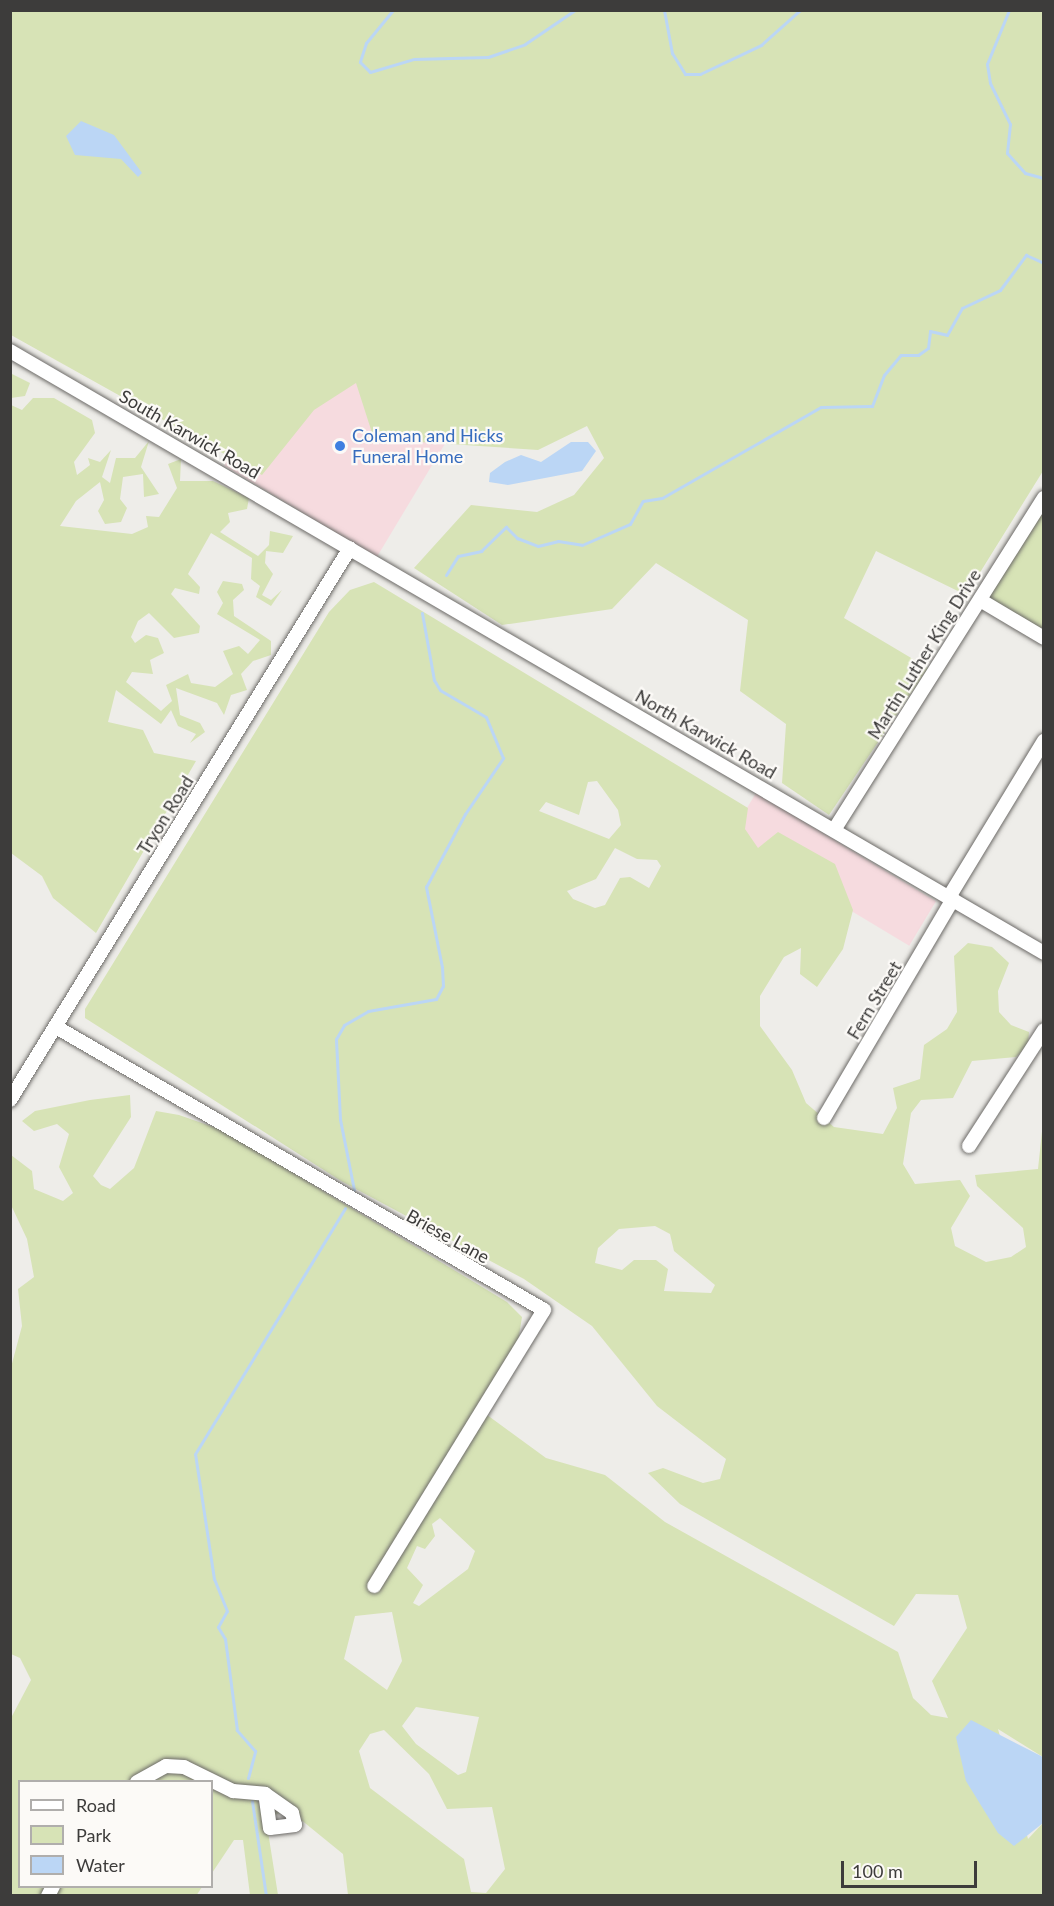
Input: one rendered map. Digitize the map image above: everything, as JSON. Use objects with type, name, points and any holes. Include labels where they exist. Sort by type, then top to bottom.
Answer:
[{"type":"street","name":"South Karwick Road","points":[[10,351],[350,548]]},
{"type":"street","name":"Martin Luther King Drive","points":[[834,830],[1044,498]]},
{"type":"street","name":"North Karwick Road","points":[[350,548],[1044,953]]},
{"type":"street","name":"Tryon Road","points":[[10,1100],[350,548]]},
{"type":"street","points":[[980,600],[1044,638]]},
{"type":"street","name":"Fern Street","points":[[824,1118],[1044,741]]},
{"type":"street","name":"Briese Lane","points":[[56,1027],[544,1311],[374,1586]]},
{"type":"street","points":[[969,1146],[1044,1030]]},
{"type":"street","points":[[141,1780],[166,1766],[184,1767],[211,1780]]},
{"type":"street","points":[[213,1781],[233,1791],[265,1794]]},
{"type":"shaded area","points":[[323,301],[476,393],[377,557],[224,466]]},
{"type":"shaded area","points":[[756,793],[936,901],[909,946],[729,838]]},
{"type":"green space","points":[[11,11],[1043,11],[1043,471],[966,595],[876,551],[844,618],[928,668],[829,815],[782,783],[786,724],[740,691],[748,620],[656,563],[612,609],[502,625],[414,568],[471,505],[537,512],[574,495],[604,458],[587,426],[538,450],[374,439],[356,383],[314,410],[262,475],[11,335]]},
{"type":"green space","points":[[10,373],[30,383],[25,396],[11,398]]},
{"type":"green space","points":[[33,398],[54,398],[92,420],[95,433],[74,462],[77,475],[90,465],[88,458],[100,462],[111,450],[102,477],[110,483],[116,458],[135,458],[149,441],[141,467],[159,494],[144,497],[143,474],[123,477],[120,499],[127,508],[121,522],[105,524],[98,511],[104,500],[100,482],[76,501],[60,526],[132,534],[148,527],[146,516],[159,517],[177,488],[168,464],[181,459],[180,481],[213,481],[249,498],[247,509],[228,513],[230,522],[220,532],[258,556],[269,545],[270,531],[293,536],[283,553],[266,551],[265,563],[273,574],[262,595],[271,600],[282,590],[271,606],[256,597],[260,586],[251,579],[252,558],[211,533],[188,574],[200,587],[199,594],[175,588],[171,594],[200,626],[199,633],[174,638],[149,613],[138,621],[131,637],[135,643],[146,635],[158,638],[164,653],[150,660],[153,674],[132,672],[126,682],[161,711],[172,701],[166,685],[188,674],[191,683],[215,687],[233,674],[223,651],[239,646],[248,654],[260,640],[217,614],[223,603],[217,592],[223,581],[242,584],[244,590],[233,600],[234,616],[271,641],[271,655],[253,661],[241,674],[247,690],[231,695],[224,715],[217,703],[176,688],[180,715],[200,723],[205,732],[190,743],[196,734],[178,726],[171,710],[161,724],[116,690],[108,722],[143,730],[154,753],[196,761],[96,933],[53,898],[42,876],[11,853],[11,405],[22,410]]},
{"type":"green space","points":[[1043,506],[1043,632],[987,597]]},
{"type":"green space","points":[[374,582],[748,808],[745,829],[758,848],[778,832],[835,864],[853,910],[843,949],[817,987],[800,974],[801,948],[784,957],[760,996],[760,1026],[792,1070],[806,1103],[834,1127],[883,1134],[897,1108],[893,1088],[920,1079],[924,1045],[947,1029],[957,1012],[954,956],[968,943],[992,947],[1009,963],[998,991],[999,1012],[1011,1025],[1029,1032],[1028,1045],[1016,1057],[972,1061],[953,1098],[921,1100],[911,1113],[903,1164],[915,1184],[960,1180],[970,1196],[951,1228],[955,1246],[986,1262],[1011,1257],[1026,1247],[1023,1228],[977,1186],[975,1175],[1038,1169],[1043,1122],[1043,1757],[998,1729],[1028,1839],[1043,1823],[1043,1895],[348,1895],[343,1854],[300,1819],[282,1812],[266,1819],[278,1895],[250,1895],[243,1840],[234,1840],[213,1872],[213,1780],[18,1780],[18,1888],[201,1888],[196,1896],[11,1895],[11,1718],[31,1680],[20,1658],[11,1654],[10,1371],[22,1326],[18,1289],[34,1277],[27,1239],[11,1205],[11,1155],[32,1171],[34,1189],[63,1201],[73,1193],[59,1167],[69,1134],[57,1124],[34,1131],[22,1121],[35,1111],[90,1100],[130,1095],[131,1117],[93,1176],[101,1185],[110,1189],[134,1168],[156,1111],[179,1115],[222,1130],[507,1302],[522,1317],[518,1342],[479,1409],[546,1458],[605,1475],[665,1522],[898,1652],[913,1698],[931,1715],[948,1718],[932,1681],[967,1628],[958,1595],[916,1594],[894,1626],[680,1504],[648,1473],[663,1468],[703,1483],[720,1479],[726,1459],[657,1406],[592,1326],[524,1279],[341,1181],[85,1018],[85,1009],[329,612],[350,590]],"holes":[[[597,781],[618,810],[621,825],[609,839],[539,811],[546,802],[579,815],[588,782]],[[615,848],[637,859],[657,860],[661,866],[649,888],[630,877],[620,878],[605,905],[595,908],[573,899],[567,891],[596,879]],[[655,1226],[670,1234],[674,1251],[715,1285],[711,1293],[664,1291],[668,1269],[656,1260],[634,1260],[622,1270],[595,1263],[598,1248],[619,1229]],[[440,1518],[475,1551],[468,1569],[419,1606],[413,1603],[423,1585],[407,1568],[417,1546],[425,1549],[435,1536],[432,1524]],[[392,1612],[402,1661],[387,1690],[344,1659],[355,1616]],[[416,1707],[479,1717],[466,1772],[458,1775],[416,1744],[402,1726]],[[384,1730],[429,1774],[447,1809],[492,1807],[505,1869],[486,1893],[471,1892],[464,1859],[370,1788],[359,1751],[370,1734]]]},
{"type":"water","points":[[81,121],[114,135],[142,173],[138,177],[121,159],[75,155],[66,136]]},
{"type":"water","points":[[571,442],[588,442],[596,451],[582,471],[508,485],[489,482],[490,473],[505,462],[521,455],[541,462]]},
{"type":"water","points":[[971,1720],[1043,1757],[1043,1823],[1014,1846],[998,1833],[966,1781],[956,1737]]},
{"type":"waterway","points":[[393,10],[366,43],[360,62],[370,72],[414,59],[488,57],[525,44],[575,10]]},
{"type":"waterway","points":[[664,10],[672,53],[685,74],[700,74],[761,45],[800,10]]},
{"type":"waterway","points":[[1009,10],[987,64],[990,83],[1010,124],[1007,153],[1025,173],[1044,178]]},
{"type":"waterway","points":[[446,575],[458,556],[481,551],[506,527],[517,538],[538,546],[558,541],[582,545],[630,524],[643,501],[662,498],[821,407],[872,406],[884,375],[901,355],[918,355],[928,348],[930,331],[947,335],[962,308],[1000,290],[1026,255],[1044,263]]},
{"type":"waterway","points":[[354,1190],[340,1119],[336,1039],[344,1025],[368,1011],[436,999],[443,986],[442,967],[426,887],[465,814],[503,758],[486,717],[440,690],[434,680],[422,613]]},
{"type":"waterway","points":[[248,1778],[255,1751],[237,1730],[225,1639],[218,1627],[227,1611],[214,1579],[195,1454],[345,1208]]},
{"type":"waterway","points":[[252,1801],[266,1896]]},
{"type":"place","name":"Coleman and Hicks Funeral Home","points":[[340,446]]}]
